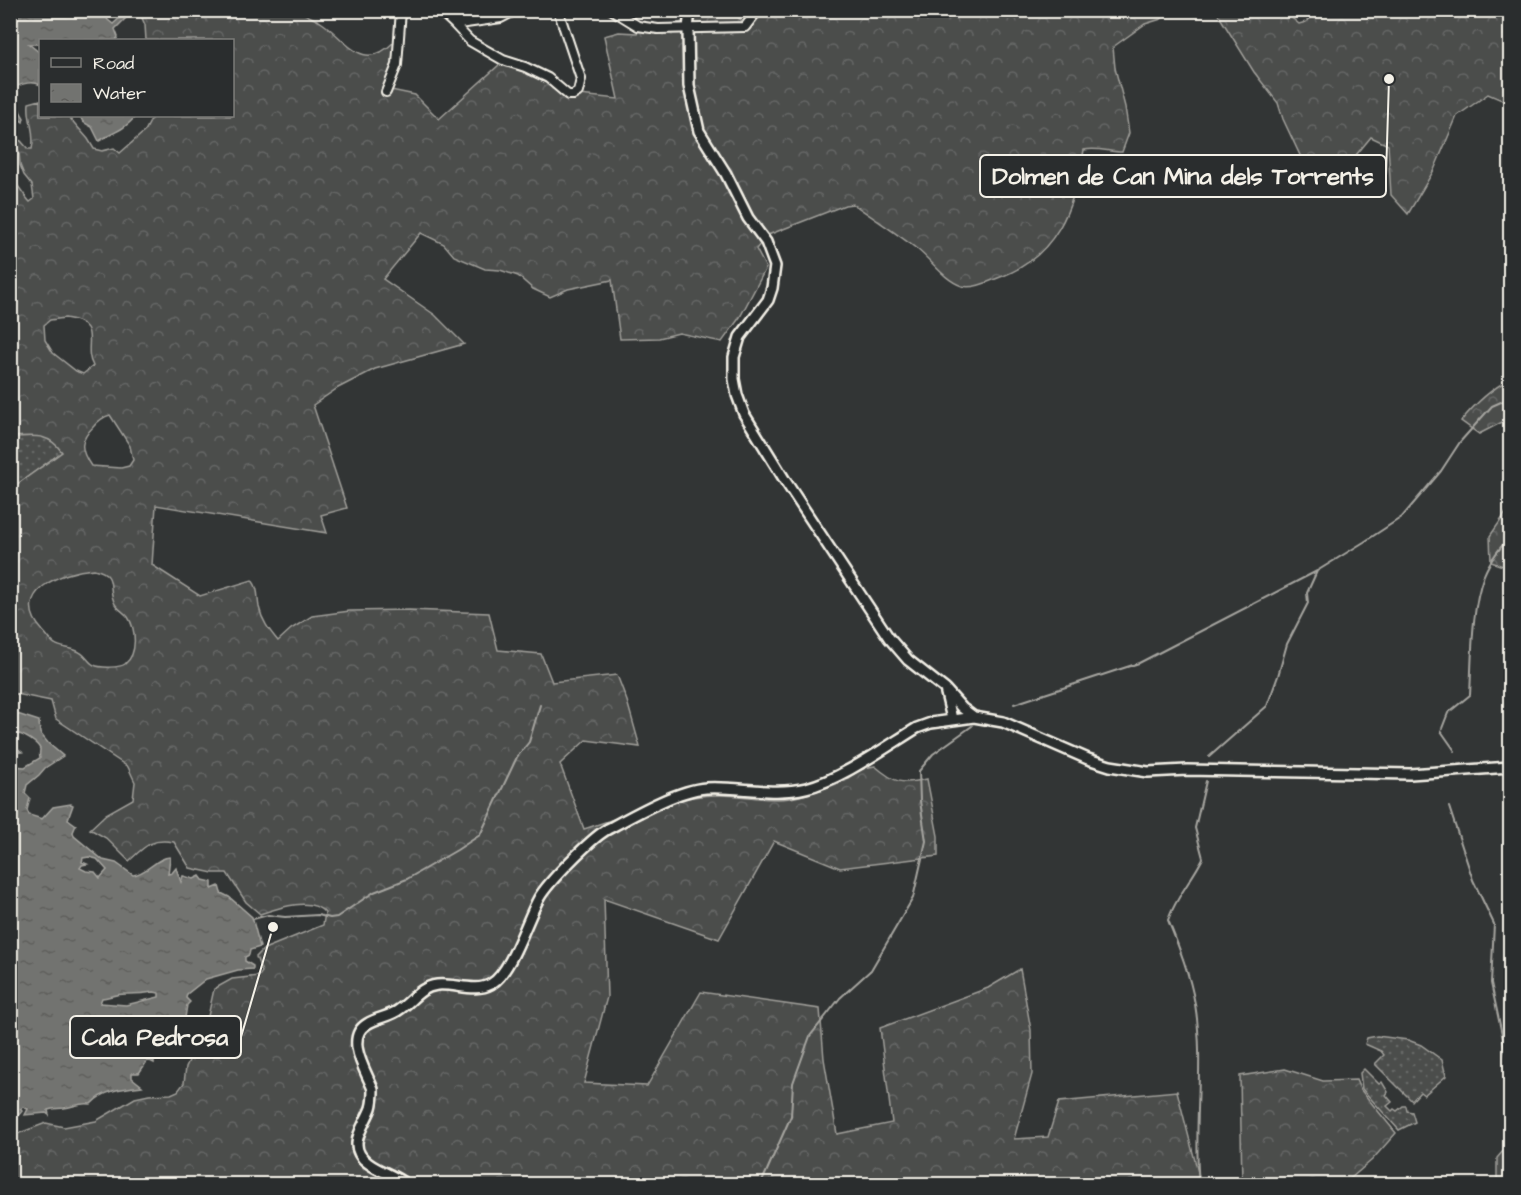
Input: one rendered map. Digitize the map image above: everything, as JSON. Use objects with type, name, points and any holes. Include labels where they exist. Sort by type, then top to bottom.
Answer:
[{"type":"street","points":[[386,92],[397,65],[401,10]]},
{"type":"street","points":[[439,10],[470,41],[503,60],[548,78],[568,95],[573,95],[578,92],[581,79],[558,10]]},
{"type":"street","points":[[453,23],[472,23],[501,18],[516,10]]},
{"type":"street","points":[[612,10],[638,26],[658,29],[745,27],[758,10]]},
{"type":"street","points":[[690,10],[689,86],[699,131],[726,174],[748,218],[765,242],[775,266],[768,300],[740,337],[734,357],[734,380],[744,414],[889,638],[908,660],[945,689],[954,718]]},
{"type":"street","points":[[950,700],[974,717]]},
{"type":"street","points":[[931,723],[950,700]]},
{"type":"street","points":[[405,1185],[368,1163],[362,1156],[357,1143],[360,1128],[370,1110],[373,1096],[373,1089],[357,1046],[358,1033],[366,1024],[391,1016],[426,988],[443,985],[478,988],[490,985],[497,980],[506,967],[544,891],[604,831],[689,791],[713,788],[789,791],[818,785],[917,728],[954,718],[974,717],[1003,722],[1088,759],[1128,770],[1148,772],[1187,770],[1410,774],[1510,767]]},
{"type":"green space","points":[[762,10],[1169,12],[1161,19],[1145,24],[1113,47],[1115,68],[1129,133],[1122,152],[1084,150],[1075,192],[1049,244],[1018,269],[980,285],[966,287],[956,283],[944,275],[917,249],[893,232],[853,204],[845,205],[768,235],[756,249],[766,268],[740,317],[722,342],[679,333],[659,338],[620,339],[612,280],[568,289],[550,297],[533,289],[518,276],[500,270],[485,269],[454,256],[444,244],[421,233],[383,279],[435,315],[464,344],[375,369],[338,388],[313,405],[347,508],[321,515],[327,533],[156,505],[152,565],[200,596],[252,580],[257,590],[262,617],[278,641],[291,629],[312,616],[350,611],[409,610],[489,613],[498,650],[541,654],[552,682],[617,675],[640,747],[586,740],[560,764],[584,829],[684,798],[726,795],[772,799],[796,797],[839,783],[868,767],[875,766],[899,781],[911,782],[927,779],[938,836],[938,856],[840,868],[774,841],[719,939],[604,899],[607,997],[584,1083],[647,1086],[701,992],[820,1009],[824,1059],[837,1134],[892,1123],[880,1028],[988,988],[1020,969],[1031,1030],[1032,1074],[1014,1139],[1048,1137],[1059,1102],[1177,1091],[1201,1184],[11,1184],[11,1139],[17,1134],[46,1123],[64,1127],[96,1121],[135,1098],[171,1094],[178,1091],[184,1083],[186,1067],[195,1040],[207,1021],[214,989],[232,979],[259,976],[262,972],[256,957],[264,949],[323,925],[325,913],[319,908],[303,904],[260,914],[246,902],[227,873],[213,873],[190,868],[174,842],[160,841],[149,844],[129,861],[106,838],[90,829],[106,814],[133,799],[135,782],[128,767],[56,719],[51,701],[11,693],[10,487],[62,452],[45,438],[11,437],[11,179],[30,202],[34,199],[32,185],[24,175],[19,152],[11,140],[13,138],[21,141],[28,149],[32,149],[29,103],[39,100],[39,117],[69,117],[94,149],[102,151],[114,148],[120,153],[145,131],[152,117],[234,117],[234,39],[146,39],[145,25],[139,11],[301,11],[322,23],[355,51],[364,55],[373,55],[383,51],[394,42],[397,11],[405,11],[399,70],[391,90],[415,95],[439,119],[499,65],[515,61],[566,91],[579,95],[618,99],[604,36],[619,32],[637,33],[645,23],[666,25],[684,22],[687,11],[732,11],[750,29]],"holes":[[[65,318],[85,325],[90,336],[89,350],[93,366],[83,374],[53,353],[45,340],[44,325],[50,320]],[[110,415],[130,446],[133,460],[129,466],[121,468],[91,466],[84,455],[84,440],[89,431],[103,418]],[[94,569],[107,575],[115,604],[131,622],[134,648],[129,660],[122,665],[97,666],[78,651],[58,646],[50,640],[34,618],[32,606],[35,595],[43,587],[67,574]]]},
{"type":"green space","points":[[434,11],[521,11],[511,16],[450,23]]},
{"type":"green space","points":[[1216,11],[1288,11],[1299,24],[1306,22],[1316,11],[1510,11],[1510,110],[1509,103],[1488,94],[1457,116],[1434,170],[1408,214],[1391,195],[1388,145],[1371,137],[1337,178],[1321,181],[1306,168],[1278,103],[1254,72]]},
{"type":"green space","points":[[1510,379],[1510,418],[1479,434],[1461,421],[1484,397]]},
{"type":"green space","points":[[41,436],[55,442],[62,452],[16,485],[11,473],[10,437]]},
{"type":"green space","points":[[1510,507],[1510,562],[1506,567],[1491,562],[1490,536]]},
{"type":"green space","points":[[1377,1036],[1408,1040],[1421,1045],[1442,1060],[1446,1076],[1424,1095],[1420,1092],[1412,1101],[1375,1064],[1384,1055],[1381,1051],[1365,1044],[1367,1038]]},
{"type":"green space","points":[[1285,1069],[1323,1081],[1356,1080],[1360,1089],[1396,1133],[1372,1160],[1344,1184],[1242,1184],[1240,1076]]},
{"type":"green space","points":[[1364,1069],[1379,1084],[1382,1082],[1388,1092],[1386,1095],[1392,1102],[1387,1106],[1392,1111],[1394,1109],[1397,1111],[1406,1106],[1407,1111],[1412,1112],[1415,1122],[1399,1130],[1362,1089],[1360,1073]]},
{"type":"green space","points":[[1510,1143],[1510,1184],[1497,1184],[1497,1158]]},
{"type":"water","points":[[11,10],[103,11],[113,24],[123,15],[124,11],[131,11],[115,29],[117,39],[39,39],[39,44],[29,44],[39,52],[39,85],[28,83],[15,88],[19,108],[24,118],[23,122],[11,106]]},
{"type":"water","points":[[80,117],[135,117],[122,128],[99,141],[92,127],[83,122]]},
{"type":"water","points":[[11,712],[39,721],[40,733],[63,756],[45,768],[27,785],[25,793],[30,798],[27,810],[29,815],[42,819],[53,807],[73,805],[68,819],[76,825],[74,836],[103,860],[116,863],[133,875],[170,857],[168,874],[176,868],[181,882],[183,876],[194,879],[200,876],[203,880],[212,882],[212,889],[219,886],[221,893],[252,917],[260,947],[250,950],[249,955],[245,957],[245,961],[253,966],[253,969],[238,970],[206,979],[187,994],[186,998],[190,1002],[187,1005],[185,1018],[190,1026],[183,1024],[174,1041],[178,1046],[173,1047],[170,1052],[166,1050],[164,1055],[156,1054],[154,1063],[148,1060],[139,1073],[132,1073],[132,1078],[142,1086],[108,1093],[91,1104],[48,1110],[49,1115],[46,1113],[25,1115],[28,1109],[23,1107],[18,1116],[11,1110],[11,760],[14,766],[25,767],[40,758],[40,749],[34,742],[19,734],[14,738],[13,745],[22,752],[11,753]],"holes":[[[83,858],[97,859],[107,870],[100,878],[95,872],[80,868],[87,864],[82,862]],[[159,993],[159,997],[126,1005],[100,1003],[102,998]]]},
{"type":"waterway","points":[[1014,704],[1139,663],[1317,571],[1402,517],[1441,471],[1460,442],[1492,406],[1510,398]]},
{"type":"waterway","points":[[1455,751],[1441,731],[1448,713],[1470,695],[1473,634],[1480,588],[1489,564],[1510,536]]},
{"type":"waterway","points":[[1209,757],[1267,706],[1287,644],[1308,603],[1307,593],[1317,571]]},
{"type":"waterway","points":[[253,919],[268,915],[337,917],[374,892],[407,879],[480,835],[517,757],[529,742],[540,705]]},
{"type":"waterway","points":[[761,1184],[791,1116],[793,1083],[810,1036],[840,998],[871,970],[913,898],[926,841],[920,801],[919,771],[933,754],[972,726]]},
{"type":"waterway","points":[[1199,1184],[1198,1027],[1190,982],[1168,920],[1203,858],[1195,828],[1206,781]]},
{"type":"waterway","points":[[1449,807],[1473,880],[1494,924],[1491,983],[1510,1072]]},
{"type":"place","name":"Dolmen de Can Mina dels Torrents","points":[[1389,79]]},
{"type":"place","name":"Cala Pedrosa","points":[[273,927]]}]
